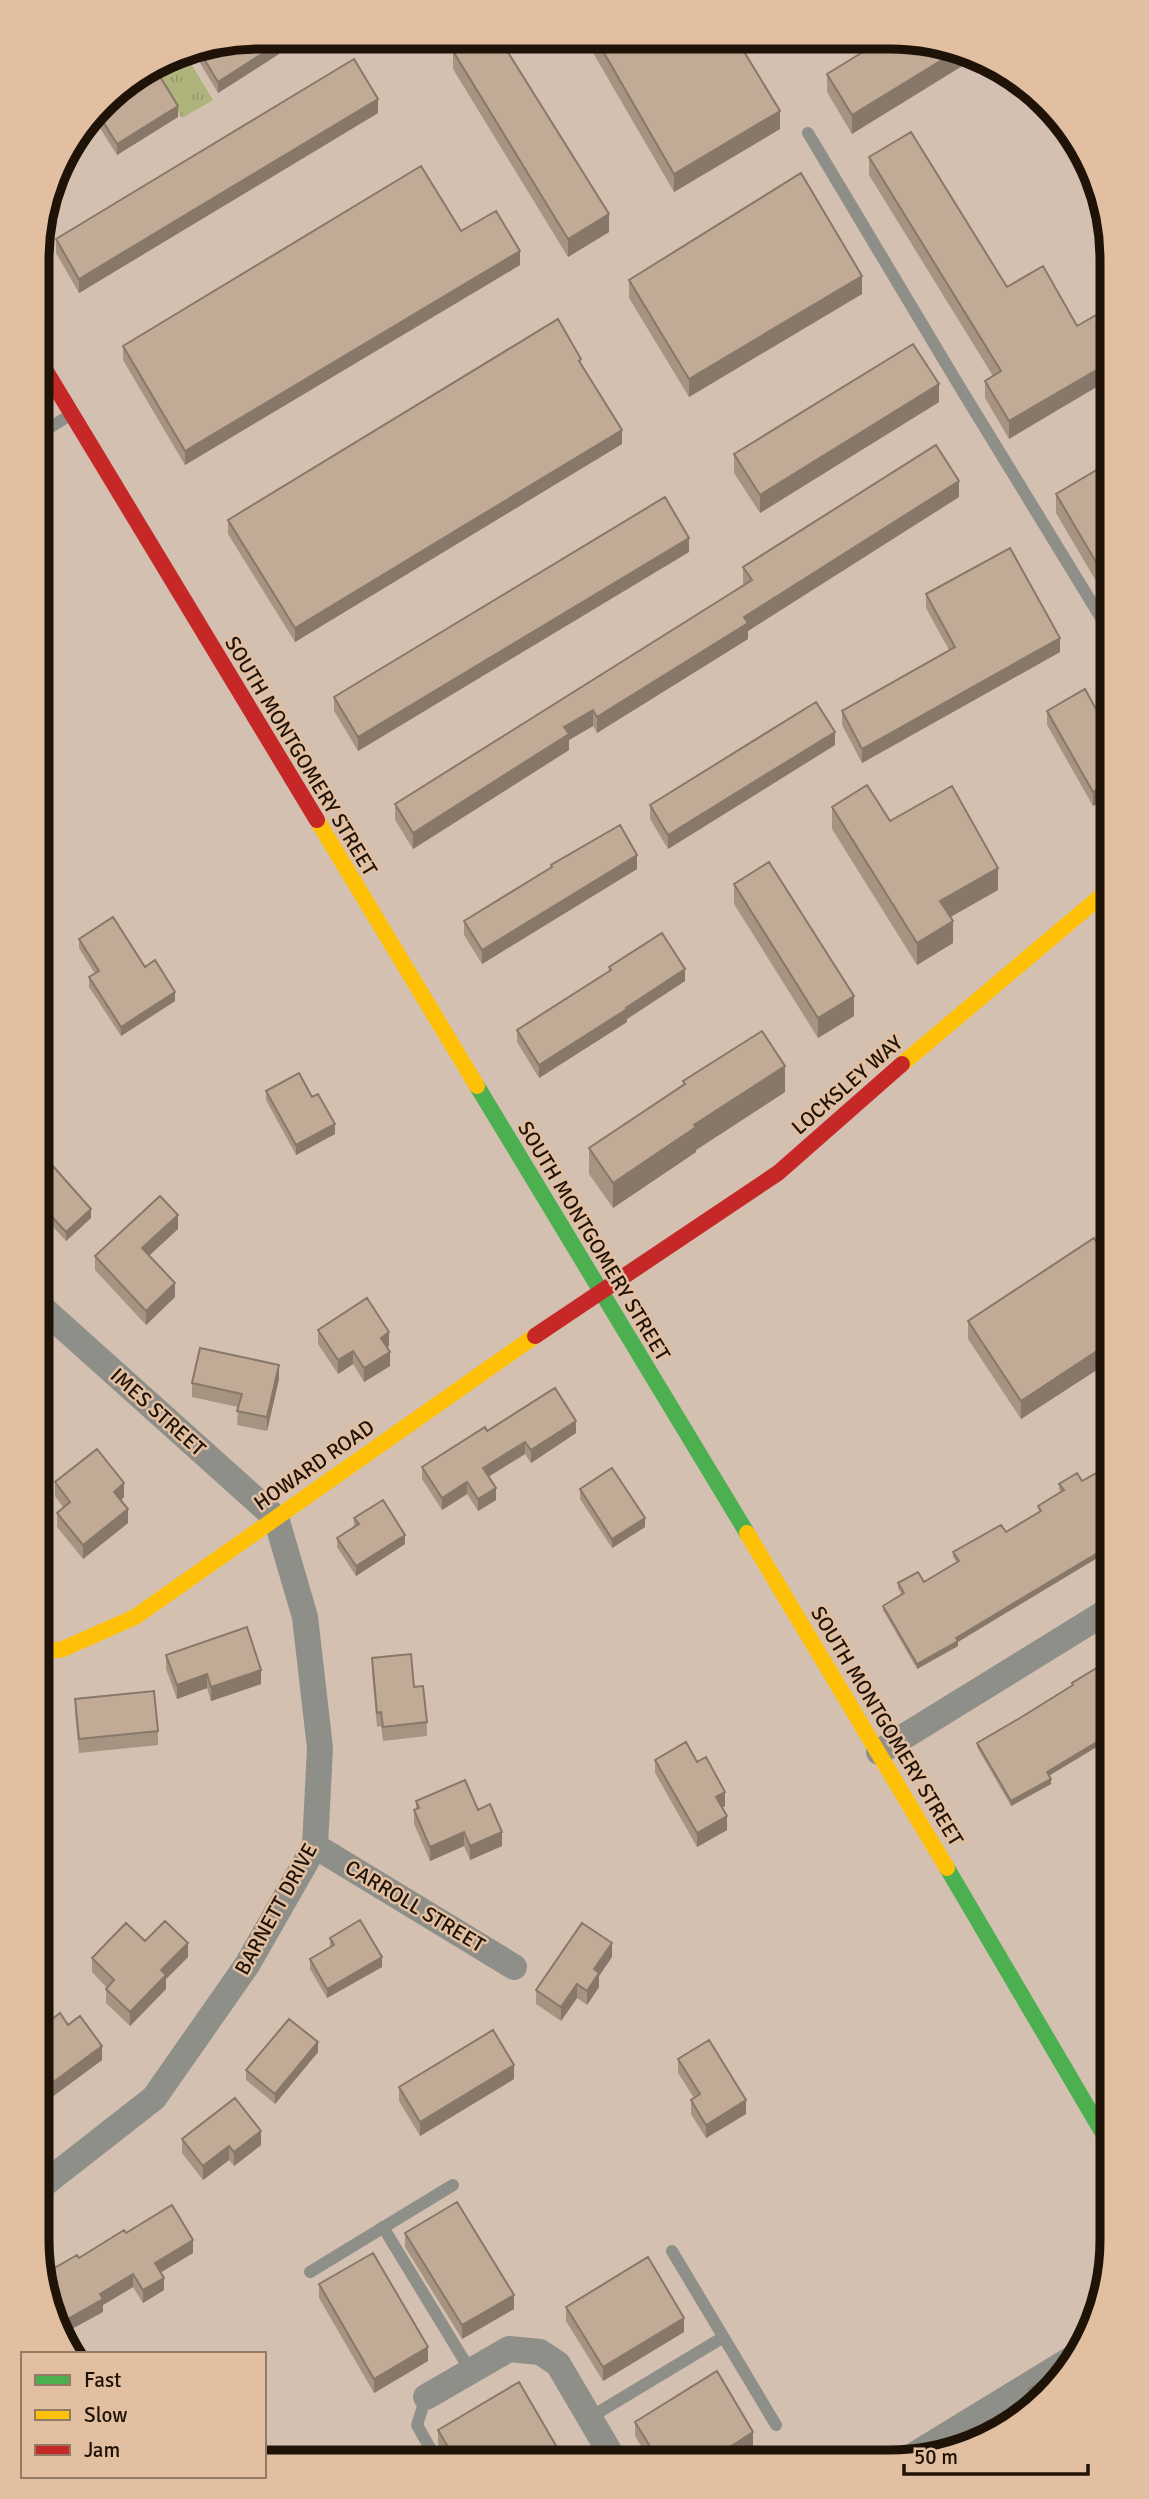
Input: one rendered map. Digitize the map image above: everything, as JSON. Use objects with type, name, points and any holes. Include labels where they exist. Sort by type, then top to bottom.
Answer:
[{"type":"street","name":"SOUTH MONTGOMERY STREET","points":[[49,379],[879,1752],[1100,2128]]},
{"type":"street","name":"LOCKSLEY WAY","points":[[600,1291],[778,1173],[938,1032],[1100,897]]},
{"type":"street","name":"HOWARD ROAD","points":[[49,1651],[63,1649],[135,1617],[600,1291]]},
{"type":"street","name":"IMES STREET","points":[[49,1314],[276,1518]]},
{"type":"street","name":"BARNETT DRIVE","points":[[49,2180],[154,2098],[247,1965],[316,1846],[320,1748],[313,1682],[304,1617],[276,1518]]},
{"type":"street","points":[[879,1752],[1100,1616]]},
{"type":"street","name":"CARROLL STREET","points":[[316,1846],[514,1967]]},
{"type":"street","points":[[426,2397],[509,2349],[540,2353],[558,2364],[608,2450]]},
{"type":"street","points":[[929,2446],[1056,2369]]},
{"type":"lane","points":[[808,133],[1100,616]]},
{"type":"lane","points":[[49,428],[71,415]]},
{"type":"lane","points":[[310,2272],[453,2185]]},
{"type":"lane","points":[[383,2227],[470,2370]]},
{"type":"lane","points":[[672,2251],[776,2425]]},
{"type":"lane","points":[[589,2418],[722,2338]]},
{"type":"lane","points":[[426,2397],[417,2425],[431,2450]]},
{"type":"green space","points":[[190,61],[213,100],[182,118],[157,76]]},
{"type":"building","points":[[270,49],[218,82],[203,57],[232,51]]},
{"type":"building","points":[[506,49],[609,214],[568,239],[453,51]]},
{"type":"building","points":[[602,49],[742,49],[780,111],[674,174]]},
{"type":"building","points":[[868,49],[917,51],[947,57],[852,115],[827,74]]},
{"type":"building","points":[[354,59],[378,99],[79,279],[56,239]]},
{"type":"building","points":[[159,75],[178,106],[117,144],[102,120],[142,84]]},
{"type":"building","points":[[911,132],[1007,287],[1043,266],[1077,326],[1100,313],[1100,368],[1009,421],[985,381],[1001,371],[869,157]]},
{"type":"building","points":[[421,166],[461,231],[496,211],[520,251],[185,451],[123,346]]},
{"type":"building","points":[[801,173],[862,276],[689,379],[629,280]]},
{"type":"building","points":[[558,319],[581,359],[579,361],[622,430],[295,628],[228,520]]},
{"type":"building","points":[[913,344],[939,384],[760,495],[734,454]]},
{"type":"building","points":[[936,445],[959,481],[744,617],[748,623],[597,717],[593,710],[564,727],[569,734],[413,833],[395,804],[752,580],[743,567]]},
{"type":"building","points":[[1100,468],[1100,569],[1056,494]]},
{"type":"building","points":[[665,497],[689,538],[358,737],[334,697]]},
{"type":"building","points":[[1010,548],[1060,638],[862,749],[842,711],[955,647],[926,594]]},
{"type":"building","points":[[1085,689],[1100,716],[1100,788],[1093,792],[1047,711]]},
{"type":"building","points":[[816,702],[835,732],[668,835],[650,805]]},
{"type":"building","points":[[867,785],[890,821],[952,786],[998,868],[940,901],[953,921],[917,943],[832,807]]},
{"type":"building","points":[[620,825],[637,855],[482,950],[464,921]]},
{"type":"building","points":[[769,862],[854,996],[818,1018],[734,884]]},
{"type":"building","points":[[113,917],[145,967],[155,960],[175,992],[121,1027],[89,977],[99,971],[79,939]]},
{"type":"building","points":[[662,933],[685,969],[539,1065],[517,1030],[611,970],[609,967]]},
{"type":"building","points":[[762,1031],[785,1066],[694,1125],[696,1127],[613,1183],[589,1148],[685,1084],[683,1081]]},
{"type":"building","points":[[299,1073],[312,1097],[318,1094],[335,1124],[296,1145],[266,1091]]},
{"type":"building","points":[[52,1165],[91,1209],[66,1232],[49,1214],[49,1168]]},
{"type":"building","points":[[160,1196],[178,1215],[142,1248],[175,1283],[146,1311],[95,1256]]},
{"type":"building","points":[[1094,1238],[1100,1247],[1100,1349],[1021,1401],[968,1321]]},
{"type":"building","points":[[367,1298],[389,1332],[381,1338],[390,1352],[364,1368],[353,1351],[338,1360],[318,1330]]},
{"type":"building","points":[[200,1348],[279,1365],[267,1417],[237,1411],[242,1394],[192,1383]]},
{"type":"building","points":[[555,1388],[576,1421],[531,1450],[525,1442],[483,1468],[496,1488],[478,1499],[467,1482],[442,1498],[422,1467],[485,1427],[487,1431]]},
{"type":"building","points":[[97,1449],[124,1483],[114,1492],[128,1509],[83,1545],[57,1513],[70,1502],[55,1482]]},
{"type":"building","points":[[612,1468],[645,1518],[612,1539],[580,1489]]},
{"type":"building","points":[[1100,1471],[1100,1551],[917,1664],[883,1606],[904,1593],[898,1583],[918,1572],[924,1582],[959,1561],[953,1552],[1001,1525],[1006,1532],[1041,1511],[1038,1506],[1064,1490],[1059,1484],[1077,1473],[1082,1481]]},
{"type":"building","points":[[383,1500],[405,1535],[356,1566],[337,1538],[359,1524],[354,1518]]},
{"type":"building","points":[[247,1627],[261,1670],[211,1687],[207,1674],[177,1685],[166,1655]]},
{"type":"building","points":[[411,1654],[414,1687],[423,1686],[427,1722],[383,1727],[381,1712],[377,1713],[372,1658]]},
{"type":"building","points":[[1100,1666],[1100,1740],[1047,1772],[1051,1779],[1011,1801],[977,1743],[1073,1685],[1072,1683]]},
{"type":"building","points":[[154,1691],[158,1731],[79,1739],[75,1699]]},
{"type":"building","points":[[686,1742],[697,1762],[706,1757],[725,1792],[716,1797],[727,1816],[697,1833],[655,1760]]},
{"type":"building","points":[[465,1780],[478,1810],[490,1804],[502,1832],[470,1846],[464,1832],[430,1847],[414,1810],[419,1808],[416,1801]]},
{"type":"building","points":[[360,1920],[382,1957],[327,1989],[310,1959],[334,1945],[330,1938]]},
{"type":"building","points":[[165,1921],[188,1943],[161,1970],[166,1975],[130,2012],[106,1989],[114,1980],[92,1958],[126,1923],[145,1941]]},
{"type":"building","points":[[582,1923],[612,1943],[594,1969],[599,1973],[587,1991],[577,1984],[561,2007],[536,1990]]},
{"type":"building","points":[[60,2013],[68,2025],[80,2016],[102,2046],[52,2083],[49,2079],[49,2021]]},
{"type":"building","points":[[289,2019],[318,2042],[275,2094],[246,2070]]},
{"type":"building","points":[[493,2030],[514,2065],[420,2122],[399,2087]]},
{"type":"building","points":[[709,2040],[746,2100],[706,2125],[691,2100],[700,2094],[678,2059]]},
{"type":"building","points":[[235,2098],[261,2131],[234,2152],[229,2146],[203,2166],[182,2139]]},
{"type":"building","points":[[457,2202],[514,2295],[462,2325],[405,2233]]},
{"type":"building","points":[[172,2205],[193,2240],[155,2263],[164,2278],[143,2290],[133,2274],[100,2294],[103,2299],[65,2320],[51,2270],[77,2255],[79,2258],[124,2230],[126,2233]]},
{"type":"building","points":[[373,2253],[428,2347],[374,2379],[319,2284]]},
{"type":"building","points":[[648,2257],[684,2318],[603,2367],[566,2307]]},
{"type":"building","points":[[717,2371],[753,2432],[725,2450],[652,2450],[635,2422]]},
{"type":"building","points":[[1044,2380],[1045,2381],[1032,2394],[1029,2389]]},
{"type":"building","points":[[519,2382],[559,2450],[450,2450],[438,2430]]},
{"type":"traffic: fast","points":[[477,1086],[747,1533]]},
{"type":"traffic: fast","points":[[947,1868],[1100,2128]]},
{"type":"traffic: slow","points":[[317,820],[477,1086]]},
{"type":"traffic: slow","points":[[902,1064],[1100,897]]},
{"type":"traffic: slow","points":[[49,1651],[63,1649],[135,1617],[535,1336]]},
{"type":"traffic: slow","points":[[747,1533],[947,1868]]},
{"type":"traffic: jam","points":[[49,376],[317,820]]},
{"type":"traffic: jam","points":[[535,1336],[778,1173],[902,1064]]}]
